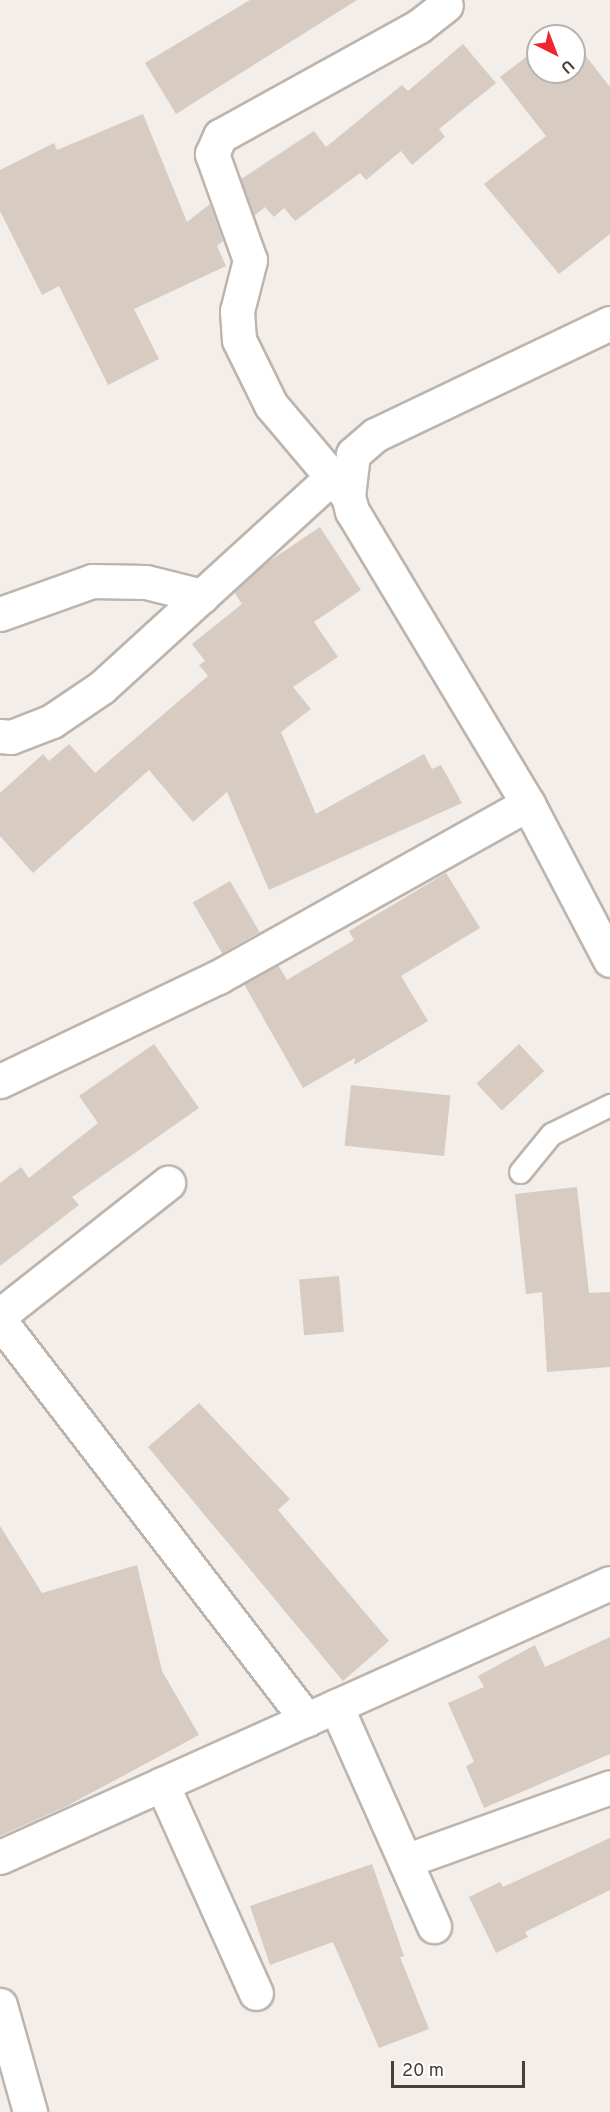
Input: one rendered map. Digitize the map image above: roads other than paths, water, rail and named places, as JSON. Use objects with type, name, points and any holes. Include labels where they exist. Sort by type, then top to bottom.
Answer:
[{"type":"street","points":[[446,5],[419,26],[220,136],[212,154],[250,260],[237,311],[240,340],[271,405],[340,487],[352,511],[528,804],[610,960]]},
{"type":"street","points":[[0,736],[11,737],[52,721],[102,687],[202,596],[340,487],[353,454],[375,435],[610,322]]},
{"type":"street","points":[[0,614],[92,581],[146,582],[202,596]]},
{"type":"street","points":[[0,1081],[218,977],[528,804]]},
{"type":"street","points":[[0,1314],[168,1183]]},
{"type":"street","points":[[0,1322],[307,1720]]},
{"type":"street","points":[[0,1857],[610,1583]]},
{"type":"street","points":[[336,1706],[434,1926]]},
{"type":"street","points":[[162,1784],[256,1993]]},
{"type":"street","points":[[405,1862],[610,1787]]},
{"type":"street","points":[[0,2005],[30,2112]]},
{"type":"lane","points":[[520,1172],[551,1134],[610,1105]]}]
